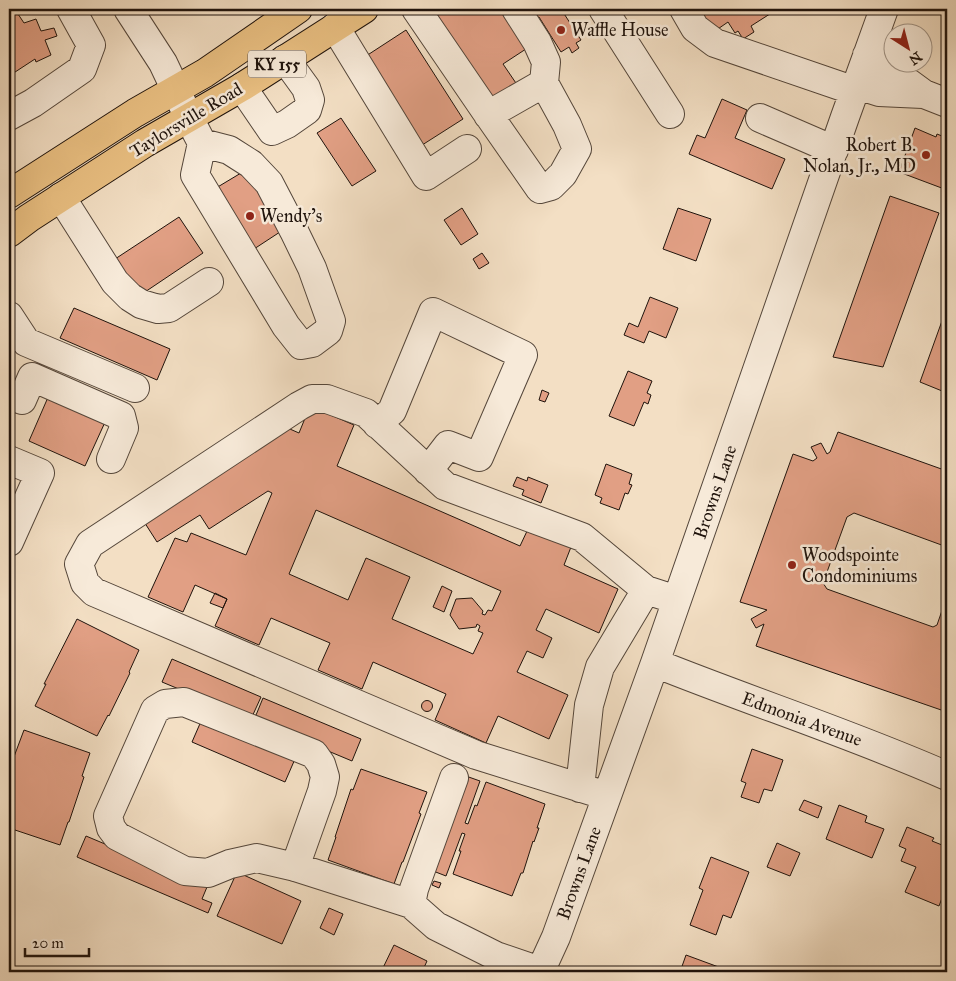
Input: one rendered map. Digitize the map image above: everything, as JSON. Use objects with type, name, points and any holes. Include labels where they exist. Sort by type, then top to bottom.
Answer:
[{"type":"main road","name":"Taylorsville Road","points":[[9,194],[135,113],[205,73],[298,9]]},
{"type":"main road","name":"Taylorsville Road","points":[[9,233],[29,218],[144,144],[242,87],[364,9]]},
{"type":"street","points":[[9,116],[33,103],[82,69],[91,45],[71,9]]},
{"type":"street","points":[[128,9],[163,63],[188,118],[202,143],[195,175],[286,326],[300,345],[312,343],[328,332],[331,321],[312,268],[269,183],[250,164],[229,150],[202,143]]},
{"type":"street","points":[[416,9],[540,189],[551,186],[563,174],[577,149],[567,125],[544,83],[546,62],[537,42],[516,9]]},
{"type":"street","points":[[603,9],[670,114]]},
{"type":"street","points":[[684,9],[695,28],[715,43],[856,88],[936,98]]},
{"type":"street","name":"Browns Lane","points":[[540,972],[556,938],[655,663],[884,9]]},
{"type":"street","points":[[334,27],[426,176],[467,149]]},
{"type":"street","points":[[867,55],[902,80],[936,98]]},
{"type":"street","points":[[242,87],[272,130],[287,124],[307,110],[310,100],[306,88],[285,59]]},
{"type":"street","points":[[488,115],[544,83]]},
{"type":"street","points":[[760,118],[834,150]]},
{"type":"street","points":[[61,197],[115,282],[140,304],[158,309],[169,308],[209,282]]},
{"type":"street","points":[[378,424],[392,411],[433,312],[524,355],[479,457],[448,445],[428,471]]},
{"type":"street","points":[[9,316],[26,342],[135,388]]},
{"type":"street","points":[[9,395],[22,400],[32,377],[121,416],[124,428],[111,459]]},
{"type":"street","points":[[607,796],[476,755],[94,592],[85,583],[79,564],[90,544],[298,406],[312,399],[326,399],[366,413],[445,486],[582,537],[646,590],[677,600]]},
{"type":"street","points":[[9,460],[40,473],[9,542]]},
{"type":"street","points":[[580,788],[589,705],[600,667],[646,590]]},
{"type":"street","name":"Edmonia Avenue","points":[[655,663],[896,754],[947,776]]},
{"type":"street","points":[[295,867],[322,791],[325,777],[321,764],[314,754],[184,702],[165,704],[154,710],[108,816],[111,828],[117,836],[185,871],[208,873],[230,864],[257,858],[295,867],[411,904],[436,926],[496,956],[540,972]]},
{"type":"street","points":[[411,904],[414,889],[454,778]]},
{"type":"building","points":[[9,9],[19,9],[16,11],[24,23],[36,19],[41,31],[54,28],[57,36],[45,40],[51,55],[36,62],[35,59],[9,76]]},
{"type":"building","points":[[446,9],[504,9],[529,47],[503,64],[520,89],[493,107],[434,16]]},
{"type":"building","name":"Waffle House","points":[[532,9],[561,9],[581,40],[576,43],[579,48],[572,53],[569,47],[561,52],[539,17],[535,19]]},
{"type":"building","points":[[697,9],[771,9],[773,12],[751,26],[754,32],[743,39],[738,31],[735,33],[728,22],[712,33]]},
{"type":"building","points":[[406,30],[463,119],[419,147],[363,58]]},
{"type":"building","points":[[722,99],[747,110],[735,138],[785,159],[772,189],[689,154],[697,135],[705,138]]},
{"type":"building","points":[[341,118],[376,171],[352,186],[317,133]]},
{"type":"building","name":"Robert B. Nolan, Jr., MD","points":[[915,128],[936,137],[937,134],[947,138],[947,190],[899,172]]},
{"type":"building","points":[[246,170],[283,230],[254,249],[216,188]]},
{"type":"building","points":[[890,196],[939,213],[883,367],[833,357]]},
{"type":"building","points":[[462,208],[478,234],[461,245],[444,220]]},
{"type":"building","points":[[678,208],[711,219],[696,261],[663,249]]},
{"type":"building","points":[[179,217],[203,253],[136,298],[112,261]]},
{"type":"building","points":[[482,253],[489,263],[479,269],[473,259]]},
{"type":"building","points":[[650,297],[678,308],[666,338],[649,331],[644,343],[624,335],[629,323],[638,327]]},
{"type":"building","points":[[947,307],[947,393],[920,382]]},
{"type":"building","points":[[74,308],[170,349],[157,380],[60,338]]},
{"type":"building","points":[[628,371],[652,381],[647,393],[651,395],[648,404],[644,402],[634,426],[609,416]]},
{"type":"building","points":[[542,390],[549,393],[545,402],[539,400]]},
{"type":"building","points":[[49,395],[106,420],[85,466],[29,441]]},
{"type":"building","points":[[310,406],[354,425],[337,466],[520,546],[528,529],[571,547],[564,565],[618,589],[599,633],[546,609],[536,630],[552,638],[543,658],[527,651],[517,672],[568,695],[549,739],[498,716],[486,743],[435,720],[446,694],[373,662],[362,689],[318,670],[330,643],[271,618],[259,645],[215,626],[227,599],[195,585],[183,612],[148,597],[175,538],[187,542],[191,533],[246,555],[272,493],[268,491],[209,529],[200,515],[157,542],[141,517],[283,426],[299,433]],"holes":[[[316,510],[501,591],[492,611],[488,610],[485,615],[482,614],[483,611],[472,598],[456,599],[450,615],[459,629],[476,627],[477,624],[480,626],[478,631],[483,633],[473,654],[392,619],[410,577],[366,558],[348,600],[289,574]]]},
{"type":"building","name":"Woodspointe Condominiums","points":[[838,432],[947,471],[947,547],[854,513],[847,517],[823,583],[827,589],[933,627],[937,625],[947,596],[947,712],[756,646],[764,624],[756,628],[751,619],[767,610],[740,602],[793,454],[813,461],[817,458],[811,447],[821,443],[827,454],[830,452]]},
{"type":"building","points":[[606,464],[632,474],[629,484],[632,485],[628,494],[625,493],[619,510],[600,503],[602,498],[595,495]]},
{"type":"building","points":[[517,477],[527,481],[528,477],[548,485],[541,503],[522,495],[524,490],[513,486]]},
{"type":"building","points":[[442,586],[452,591],[444,612],[433,607]]},
{"type":"building","points":[[215,593],[227,599],[223,608],[210,603]]},
{"type":"building","points":[[77,619],[139,650],[109,716],[97,736],[35,706]]},
{"type":"building","points":[[172,659],[261,697],[251,719],[162,682]]},
{"type":"building","points":[[263,698],[361,739],[352,761],[254,720]]},
{"type":"building","points":[[427,700],[433,706],[427,712],[421,706]]},
{"type":"building","points":[[202,719],[295,759],[285,782],[192,742]]},
{"type":"building","points":[[24,730],[90,753],[82,776],[84,777],[60,845],[9,828],[9,770]]},
{"type":"building","points":[[752,749],[783,760],[772,791],[764,789],[759,803],[741,797],[746,783],[741,781]]},
{"type":"building","points":[[361,769],[427,792],[419,813],[421,814],[394,884],[328,860],[351,789],[353,790]]},
{"type":"building","points":[[463,775],[480,781],[465,823],[468,824],[486,782],[545,804],[537,828],[539,828],[523,873],[521,873],[512,896],[453,874],[465,834],[462,833],[446,876],[428,869]]},
{"type":"building","points":[[804,800],[822,807],[818,818],[799,810]]},
{"type":"building","points":[[839,805],[867,816],[865,822],[884,829],[872,858],[826,839]]},
{"type":"building","points":[[907,827],[934,838],[932,841],[947,847],[947,885],[939,906],[905,892],[916,867],[901,861],[906,849],[899,846]]},
{"type":"building","points":[[86,836],[207,887],[202,899],[212,903],[208,913],[77,857]]},
{"type":"building","points":[[777,843],[800,853],[790,876],[767,867]]},
{"type":"building","points":[[711,857],[749,872],[731,918],[723,915],[716,935],[690,925],[703,890],[699,888]]},
{"type":"building","points":[[237,872],[301,901],[282,944],[217,916]]},
{"type":"building","points":[[434,881],[441,883],[439,888],[432,885]]},
{"type":"building","points":[[329,908],[343,914],[334,935],[320,928]]},
{"type":"building","points":[[394,945],[427,961],[422,972],[381,972]]},
{"type":"building","points":[[686,955],[724,969],[723,972],[680,972]]},
{"type":"place","name":"Waffle House","points":[[561,30]]},
{"type":"place","name":"Robert B. Nolan, Jr., MD","points":[[926,155]]},
{"type":"place","name":"Wendy's","points":[[250,216]]},
{"type":"place","name":"Woodspointe Condominiums","points":[[792,565]]}]
